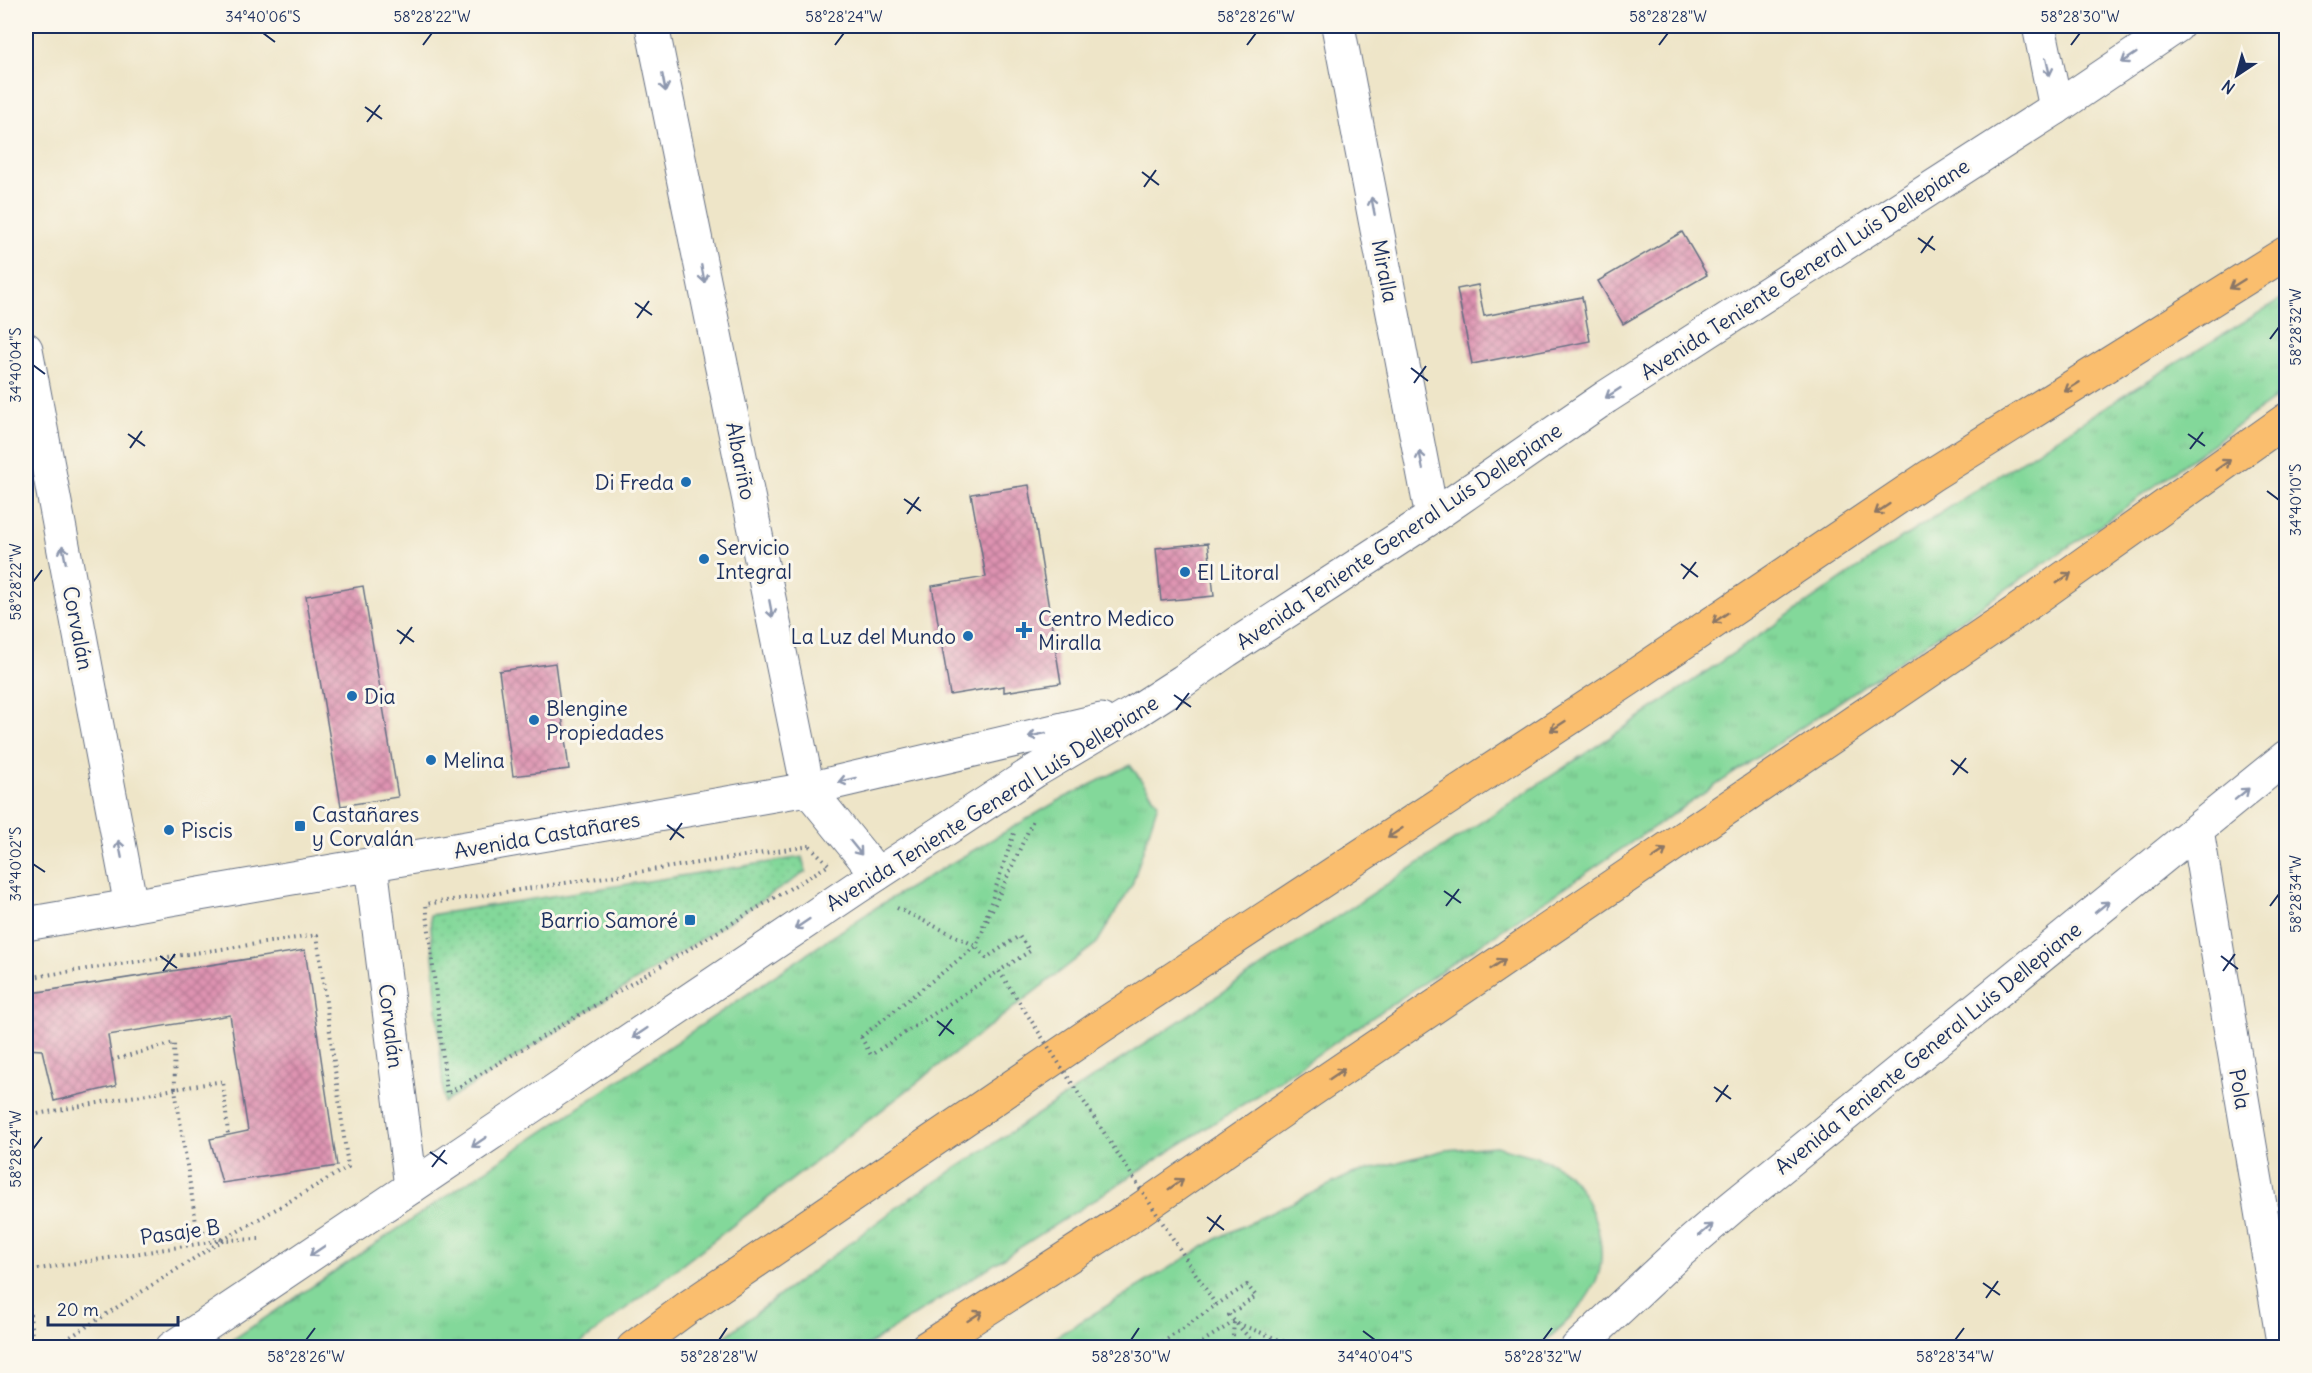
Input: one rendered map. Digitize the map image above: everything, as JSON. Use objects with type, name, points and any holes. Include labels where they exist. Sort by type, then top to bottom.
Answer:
[{"type":"highway","points":[[633,1347],[1100,1027],[1628,680],[1930,476],[2286,253]]},
{"type":"highway","points":[[926,1347],[1128,1218],[1309,1092],[2016,612],[2286,420]]},
{"type":"street","name":"Albariño","points":[[652,26],[808,789],[866,881]]},
{"type":"street","name":"Miralla","points":[[1338,26],[1432,517]]},
{"type":"street","points":[[2039,26],[2056,108]]},
{"type":"street","name":"Avenida Teniente General Luís Dellepiane","points":[[172,1347],[866,881],[1035,771],[1135,712],[1432,517],[1606,397],[2056,108],[2177,26]]},
{"type":"street","name":"Corvalán","points":[[26,349],[131,906]]},
{"type":"street","name":"Avenida Castañares","points":[[26,924],[808,789],[1135,712]]},
{"type":"street","name":"Avenida Teniente General Luís Dellepiane","points":[[1580,1346],[1681,1251],[2286,757]]},
{"type":"street","name":"Pola","points":[[2197,830],[2284,1347]]},
{"type":"street","name":"Corvalán","points":[[372,866],[411,1187]]},
{"type":"path","points":[[976,946],[1035,771]]},
{"type":"path","points":[[866,881],[976,946],[986,958],[1019,936],[1030,951],[871,1055],[861,1037],[976,946],[1034,818]]},
{"type":"path","points":[[810,846],[829,865],[447,1094],[426,904],[810,846]]},
{"type":"path","points":[[26,978],[317,935],[348,1167],[223,1240],[52,1347]]},
{"type":"path","points":[[999,971],[1216,1305]]},
{"type":"path","points":[[112,1060],[174,1043],[176,1089],[197,1229],[223,1240]]},
{"type":"path","points":[[26,1116],[223,1081],[228,1134]]},
{"type":"path","name":"Pasaje B","points":[[26,1272],[223,1240],[270,1239]]},
{"type":"path","points":[[26,1272],[33,1347]]},
{"type":"path","points":[[1155,1347],[1247,1285],[1256,1296],[1229,1314],[1258,1347]]},
{"type":"path","points":[[1192,1347],[1234,1322]]},
{"type":"path","points":[[1232,1347],[1234,1322]]},
{"type":"path","points":[[1234,1322],[1300,1347]]},
{"type":"green space","points":[[2286,296],[2286,390],[2104,523],[1259,1094],[864,1347],[711,1347],[903,1203],[1615,734],[1902,538],[2126,394]]},
{"type":"green space","points":[[1130,765],[1158,803],[1132,885],[1097,943],[576,1347],[222,1347],[880,905],[1058,801]]},
{"type":"green space","points":[[802,857],[806,872],[444,1103],[430,915]]},
{"type":"green space","points":[[1496,1146],[1544,1160],[1569,1175],[1588,1203],[1599,1236],[1600,1269],[1590,1293],[1570,1318],[1538,1347],[1039,1347],[1220,1237],[1352,1174],[1445,1150]]},
{"type":"building","points":[[1682,232],[1707,275],[1623,324],[1598,281]]},
{"type":"building","points":[[1478,285],[1484,316],[1582,297],[1590,341],[1472,364],[1457,289]]},
{"type":"building","name":"Centro Medico Miralla","points":[[1029,485],[1061,683],[1004,692],[1004,686],[950,695],[932,586],[986,577],[971,494]]},
{"type":"building","name":"El Litoral","points":[[1208,543],[1214,596],[1161,601],[1156,548]]},
{"type":"building","name":"Dia","points":[[363,586],[398,797],[341,806],[306,596]]},
{"type":"building","name":"Blengine Propiedades","points":[[555,663],[569,769],[513,776],[499,671]]},
{"type":"building","points":[[305,950],[337,1166],[222,1183],[210,1139],[248,1131],[230,1015],[108,1035],[116,1086],[54,1101],[42,1050],[26,1049],[26,994]]},
{"type":"place","name":"Di Freda","points":[[686,482]]},
{"type":"place","name":"Servicio Integral","points":[[704,559]]},
{"type":"place","name":"El Litoral","points":[[1185,572]]},
{"type":"place","name":"Centro Medico Miralla","points":[[1024,630]]},
{"type":"place","name":"La Luz del Mundo","points":[[968,636]]},
{"type":"place","name":"Dia","points":[[352,696]]},
{"type":"place","name":"Blengine Propiedades","points":[[534,720]]},
{"type":"place","name":"Melina","points":[[431,760]]},
{"type":"place","name":"Castañares y Corvalán","points":[[300,826]]},
{"type":"place","name":"Piscis","points":[[169,830]]},
{"type":"place","name":"Barrio Samoré","points":[[690,920]]}]
